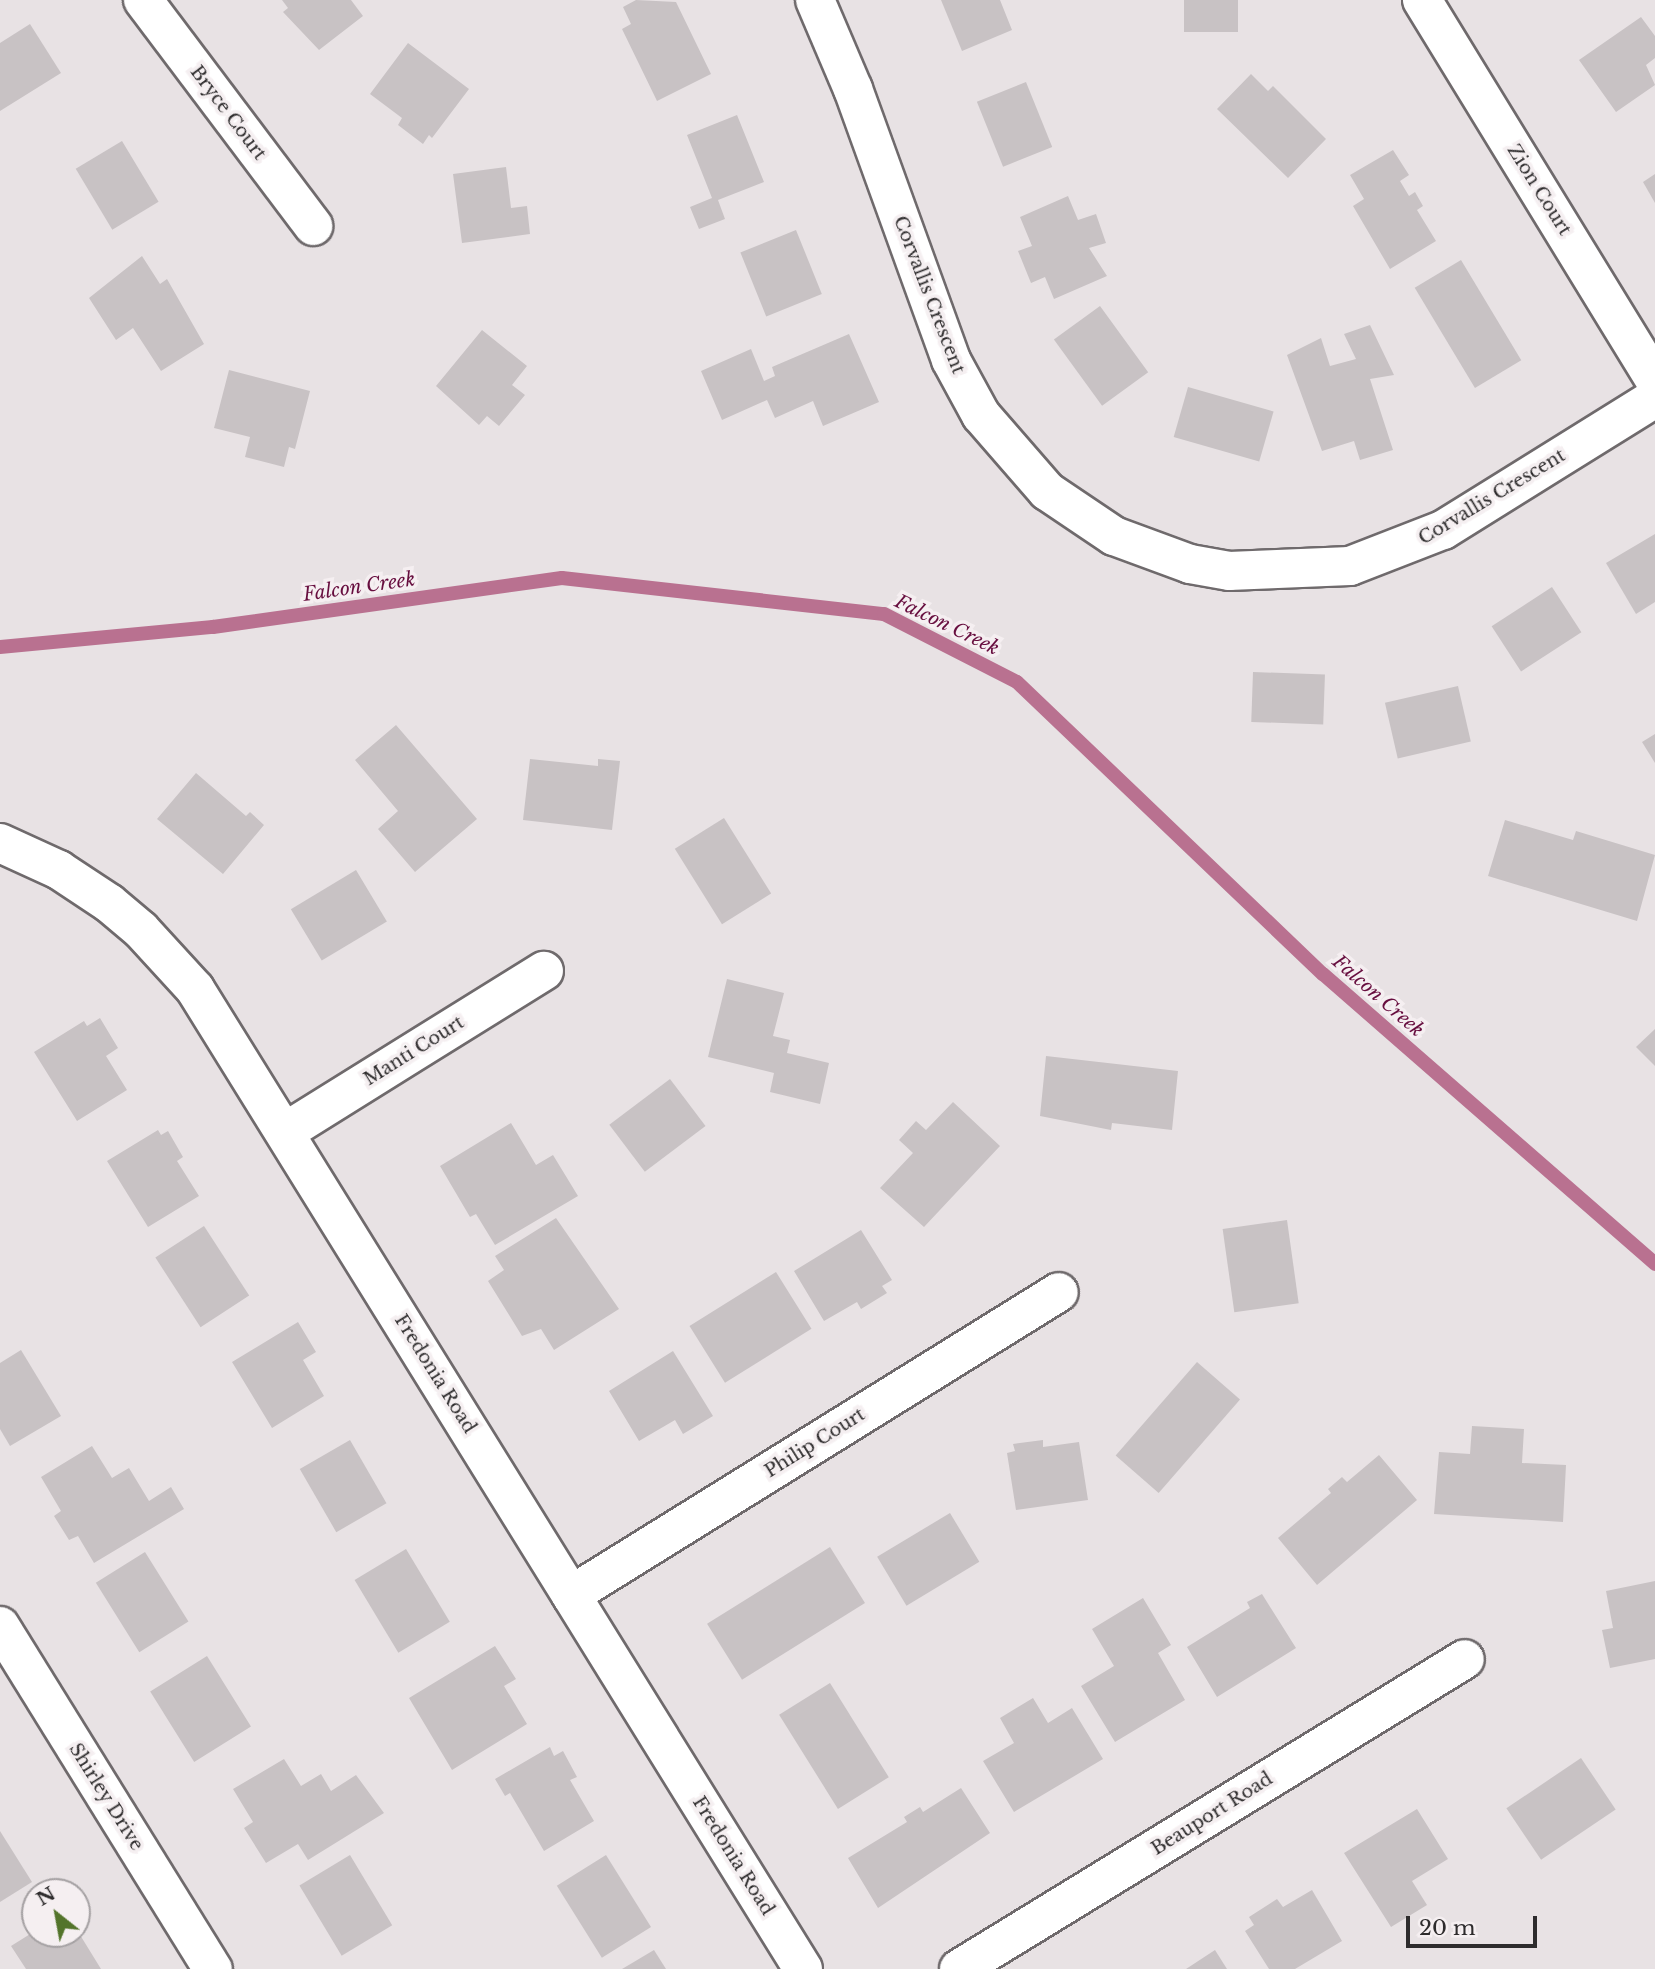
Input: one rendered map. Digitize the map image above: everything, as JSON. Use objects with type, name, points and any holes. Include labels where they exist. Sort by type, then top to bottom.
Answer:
[{"type":"street","name":"Bryce Court","points":[[143,0],[313,226]]},
{"type":"street","name":"Corvallis Crescent","points":[[815,0],[853,89],[951,360],[981,415],[1047,491],[1114,536],[1190,564],[1229,571],[1350,565],[1443,530],[1655,398]]},
{"type":"street","name":"Zion Court","points":[[1422,0],[1655,380]]},
{"type":"street","name":"Fredonia Road","points":[[0,843],[76,880],[160,949],[217,1022],[803,1969]]},
{"type":"street","name":"Manti Court","points":[[285,1132],[544,971]]},
{"type":"street","name":"Philip Court","points":[[571,1595],[1059,1292]]},
{"type":"street","name":"Shirley Drive","points":[[0,1626],[213,1969]]},
{"type":"street","name":"Beauport Road","points":[[959,1969],[1465,1659]]},
{"type":"building","points":[[282,0],[351,0],[363,16],[319,50],[283,12],[288,8]]},
{"type":"building","points":[[636,0],[676,2],[711,74],[657,101],[622,29],[631,24],[623,7]]},
{"type":"building","points":[[941,0],[1000,0],[1012,30],[962,51]]},
{"type":"building","points":[[1184,0],[1238,0],[1238,32],[1184,32]]},
{"type":"building","points":[[1641,17],[1655,36],[1655,58],[1646,65],[1655,85],[1616,112],[1579,60]]},
{"type":"building","points":[[30,24],[61,73],[0,111],[0,43]]},
{"type":"building","points":[[408,43],[469,89],[432,138],[429,135],[423,144],[398,125],[402,118],[370,94]]},
{"type":"building","points":[[1251,74],[1268,91],[1273,86],[1326,139],[1288,178],[1217,109]]},
{"type":"building","points":[[1026,82],[1052,147],[1003,167],[977,102]]},
{"type":"building","points":[[737,115],[764,182],[718,200],[725,219],[699,229],[690,207],[712,198],[687,135]]},
{"type":"building","points":[[122,141],[159,202],[112,230],[76,169]]},
{"type":"building","points":[[1393,150],[1409,175],[1400,181],[1409,196],[1415,192],[1423,206],[1417,210],[1436,241],[1390,269],[1353,206],[1364,199],[1350,175]]},
{"type":"building","points":[[506,167],[511,208],[527,206],[530,234],[462,243],[453,174]]},
{"type":"building","points":[[1655,174],[1655,203],[1643,182]]},
{"type":"building","points":[[1068,196],[1078,220],[1096,214],[1106,243],[1089,248],[1107,276],[1054,299],[1045,277],[1031,283],[1018,251],[1032,246],[1020,217]]},
{"type":"building","points":[[796,230],[822,294],[766,316],[740,252]]},
{"type":"building","points":[[142,256],[160,284],[167,279],[204,344],[161,371],[133,328],[116,340],[89,298]]},
{"type":"building","points":[[1461,260],[1521,360],[1475,388],[1415,288]]},
{"type":"building","points":[[1100,306],[1148,372],[1102,406],[1054,340]]},
{"type":"building","points":[[1370,325],[1394,375],[1370,379],[1393,450],[1360,460],[1354,441],[1322,451],[1287,355],[1321,338],[1330,366],[1356,359],[1344,334]]},
{"type":"building","points":[[482,330],[527,366],[512,385],[525,395],[499,426],[487,416],[479,425],[436,386]]},
{"type":"building","points":[[849,334],[879,402],[823,426],[813,401],[775,418],[767,400],[722,420],[701,371],[751,349],[764,381],[775,376],[772,367]]},
{"type":"building","points":[[229,370],[310,391],[295,449],[289,447],[284,467],[245,457],[250,437],[214,428]]},
{"type":"building","points":[[1188,387],[1274,412],[1259,462],[1174,437]]},
{"type":"building","points":[[1655,534],[1655,602],[1636,614],[1606,563]]},
{"type":"building","points":[[1552,587],[1581,632],[1521,672],[1492,626]]},
{"type":"building","points":[[1253,672],[1325,675],[1323,724],[1251,722]]},
{"type":"building","points":[[1458,686],[1471,742],[1398,758],[1385,703]]},
{"type":"building","points":[[396,725],[477,819],[415,872],[378,829],[398,811],[355,760]]},
{"type":"building","points":[[1655,734],[1655,763],[1642,742]]},
{"type":"building","points":[[530,759],[598,766],[598,759],[620,761],[612,830],[523,820]]},
{"type":"building","points":[[196,773],[246,816],[250,812],[264,825],[223,874],[157,819]]},
{"type":"building","points":[[724,818],[771,893],[722,924],[675,849]]},
{"type":"building","points":[[1505,820],[1573,840],[1576,831],[1655,855],[1637,921],[1488,876]]},
{"type":"building","points":[[356,870],[387,921],[322,961],[291,909]]},
{"type":"building","points":[[727,979],[784,993],[773,1036],[790,1040],[787,1053],[829,1063],[820,1104],[770,1092],[774,1073],[708,1057]]},
{"type":"building","points":[[100,1018],[118,1048],[106,1056],[127,1090],[77,1121],[34,1052],[84,1021],[87,1026]]},
{"type":"building","points":[[1655,1029],[1655,1066],[1636,1047]]},
{"type":"building","points":[[1046,1056],[1178,1071],[1172,1130],[1112,1123],[1111,1130],[1040,1116]]},
{"type":"building","points":[[670,1079],[706,1126],[645,1172],[609,1125]]},
{"type":"building","points":[[953,1102],[1000,1146],[924,1227],[880,1188],[913,1153],[899,1140],[916,1121],[926,1130]]},
{"type":"building","points":[[511,1123],[536,1165],[553,1155],[578,1196],[495,1245],[476,1214],[470,1217],[440,1166]]},
{"type":"building","points":[[158,1130],[161,1135],[168,1131],[183,1157],[177,1161],[199,1196],[148,1227],[107,1161]]},
{"type":"building","points":[[556,1218],[619,1309],[554,1350],[541,1329],[522,1336],[488,1281],[504,1270],[495,1256]]},
{"type":"building","points":[[1287,1220],[1299,1303],[1234,1312],[1223,1229]]},
{"type":"building","points":[[204,1226],[249,1296],[201,1327],[155,1258]]},
{"type":"building","points":[[861,1230],[892,1280],[882,1286],[887,1293],[861,1309],[857,1302],[824,1321],[794,1271]]},
{"type":"building","points":[[776,1272],[812,1329],[725,1383],[689,1326]]},
{"type":"building","points":[[298,1322],[316,1352],[303,1360],[324,1396],[272,1428],[232,1362]]},
{"type":"building","points":[[21,1350],[61,1416],[10,1446],[0,1429],[0,1363]]},
{"type":"building","points":[[673,1351],[713,1416],[683,1434],[675,1420],[639,1441],[609,1391]]},
{"type":"building","points":[[1197,1362],[1240,1399],[1159,1493],[1116,1456]]},
{"type":"building","points":[[1472,1426],[1524,1429],[1522,1463],[1566,1465],[1563,1522],[1434,1514],[1439,1452],[1470,1454]]},
{"type":"building","points":[[350,1440],[386,1503],[336,1532],[300,1469]]},
{"type":"building","points":[[1043,1440],[1043,1447],[1079,1442],[1088,1500],[1016,1510],[1007,1453],[1015,1451],[1013,1444]]},
{"type":"building","points":[[92,1446],[112,1478],[129,1468],[149,1501],[171,1487],[184,1509],[94,1563],[78,1536],[69,1540],[54,1516],[61,1511],[41,1477]]},
{"type":"building","points":[[1379,1455],[1417,1500],[1317,1585],[1278,1538],[1331,1493],[1328,1489],[1342,1477],[1347,1482]]},
{"type":"building","points":[[950,1513],[979,1562],[906,1606],[877,1557]]},
{"type":"building","points":[[830,1547],[865,1603],[742,1680],[707,1624]]},
{"type":"building","points":[[406,1549],[450,1622],[398,1653],[355,1580]]},
{"type":"building","points":[[145,1552],[188,1622],[139,1652],[96,1583]]},
{"type":"building","points":[[1655,1581],[1655,1659],[1610,1668],[1602,1630],[1613,1628],[1606,1591]]},
{"type":"building","points":[[1262,1594],[1296,1648],[1217,1697],[1187,1647],[1250,1608],[1247,1602]]},
{"type":"building","points":[[1143,1598],[1171,1645],[1158,1653],[1185,1700],[1115,1742],[1081,1686],[1114,1666],[1092,1629]]},
{"type":"building","points":[[495,1646],[516,1679],[504,1686],[527,1724],[452,1770],[409,1698]]},
{"type":"building","points":[[207,1656],[251,1726],[194,1762],[150,1692]]},
{"type":"building","points":[[830,1683],[889,1777],[838,1809],[779,1715]]},
{"type":"building","points":[[1033,1698],[1048,1723],[1072,1708],[1103,1759],[1014,1812],[983,1761],[1014,1743],[1000,1718]]},
{"type":"building","points":[[550,1747],[554,1756],[563,1751],[577,1777],[570,1780],[594,1821],[544,1851],[510,1793],[505,1796],[495,1779]]},
{"type":"building","points":[[1581,1758],[1616,1809],[1541,1860],[1506,1808]]},
{"type":"building","points":[[284,1759],[301,1786],[321,1774],[331,1791],[356,1775],[384,1813],[308,1860],[298,1844],[266,1863],[244,1828],[253,1822],[233,1789]]},
{"type":"building","points":[[961,1788],[990,1833],[878,1908],[848,1858],[907,1822],[904,1817],[920,1807],[923,1812]]},
{"type":"building","points":[[1417,1809],[1448,1859],[1412,1881],[1427,1905],[1391,1927],[1344,1853]]},
{"type":"building","points":[[0,1831],[29,1878],[21,1878],[21,1889],[0,1902]]},
{"type":"building","points":[[350,1855],[392,1925],[342,1956],[299,1885]]},
{"type":"building","points":[[606,1855],[651,1927],[602,1958],[557,1886]]},
{"type":"building","points":[[1312,1890],[1342,1941],[1295,1969],[1269,1969],[1245,1931],[1254,1925],[1249,1917],[1277,1899],[1283,1907]]},
{"type":"building","points":[[21,1940],[21,1948],[88,1948],[101,1969],[26,1969],[11,1946]]},
{"type":"building","points":[[654,1950],[666,1969],[622,1969]]},
{"type":"building","points":[[1215,1950],[1227,1969],[1186,1969]]},
{"type":"waterway","name":"Falcon Creek","points":[[0,647],[213,627],[562,578],[884,614],[1017,682],[1323,974],[1655,1264]]}]
